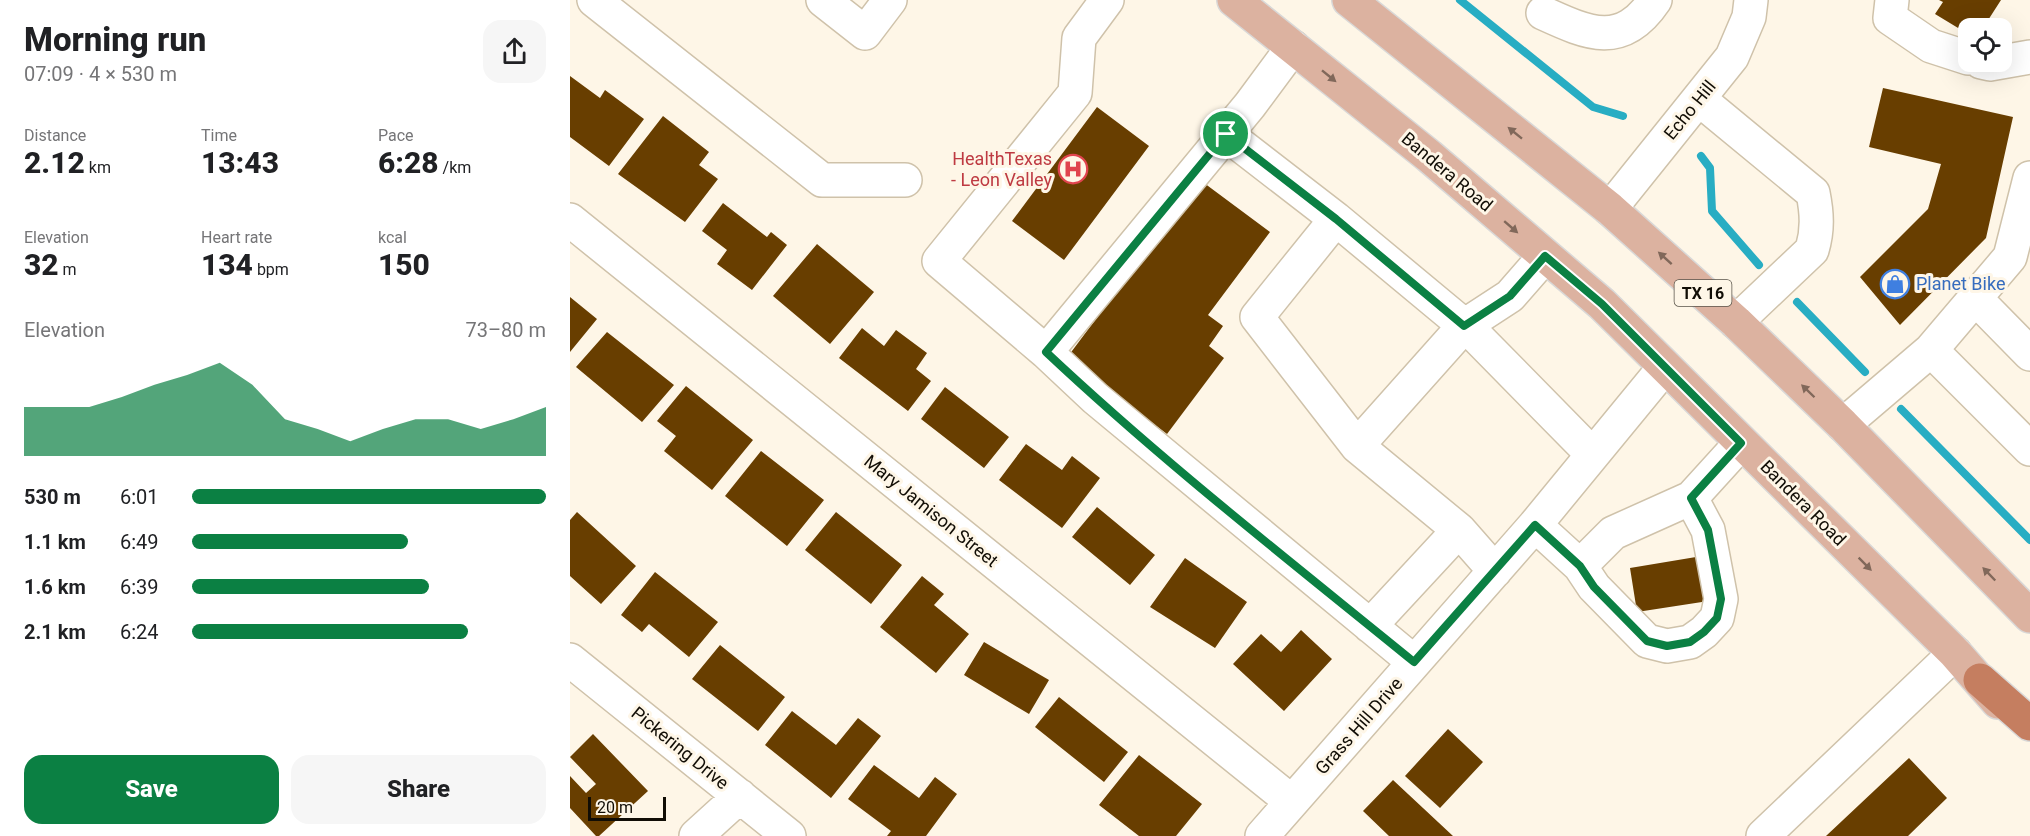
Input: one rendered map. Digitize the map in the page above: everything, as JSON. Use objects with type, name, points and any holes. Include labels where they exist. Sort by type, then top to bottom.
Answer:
[{"type":"highway","points":[[1980,680],[2030,724]]},
{"type":"main road","name":"Bandera Road","points":[[1234,0],[1430,156],[1602,304],[1664,368],[1955,653],[2030,740]]},
{"type":"main road","name":"TX 16","points":[[1349,0],[1610,209],[1736,322],[1843,425],[2030,616]]},
{"type":"street","points":[[594,0],[822,180],[905,180]]},
{"type":"street","points":[[823,0],[865,33],[890,0]]},
{"type":"street","points":[[1107,0],[1079,38],[1075,93],[939,261],[1104,405],[1414,662]]},
{"type":"street","points":[[1541,4],[1584,32],[1624,31],[1646,14],[1655,0]]},
{"type":"street","name":"Echo Hill","points":[[1610,209],[1732,57],[1749,17],[1751,0]]},
{"type":"street","points":[[1892,0],[1890,18],[1931,46],[1958,55]]},
{"type":"street","points":[[1046,352],[1226,134],[1293,47]]},
{"type":"street","points":[[2012,60],[2030,57]]},
{"type":"street","points":[[1699,99],[1813,193],[1817,213],[1817,234],[1812,250],[1736,322]]},
{"type":"street","points":[[1226,134],[1336,219],[1464,326],[1592,454]]},
{"type":"street","points":[[1843,425],[1932,350],[2010,257],[2030,178]]},
{"type":"street","points":[[1336,219],[1257,317],[1357,446],[1459,530],[1494,571]]},
{"type":"street","name":"Mary Jamison Street","points":[[570,220],[1292,802]]},
{"type":"street","points":[[1357,446],[1464,326],[1510,296],[1545,256]]},
{"type":"street","points":[[1976,299],[2030,354]]},
{"type":"street","points":[[1932,350],[2024,432]]},
{"type":"street","name":"Grass Hill Drive","points":[[1262,836],[1535,525],[1664,368]]},
{"type":"street","points":[[1580,566],[1613,533],[1691,498],[1741,443]]},
{"type":"street","points":[[1535,525],[1580,566],[1594,587],[1647,641],[1667,646],[1690,642],[1704,632],[1717,618],[1721,599],[1708,530],[1691,498]]},
{"type":"street","points":[[1370,626],[1459,530]]},
{"type":"street","points":[[1763,836],[1955,653]]},
{"type":"street","name":"Pickering Drive","points":[[570,660],[789,836]]},
{"type":"street","points":[[696,836],[740,796]]},
{"type":"building","points":[[1939,0],[2001,0],[1989,18],[1958,18],[1958,28],[1935,14],[1943,2]]},
{"type":"building","points":[[570,76],[600,98],[605,90],[644,119],[609,166],[570,137]]},
{"type":"building","points":[[1883,88],[2013,117],[1986,238],[1900,325],[1860,277],[1928,209],[1941,164],[1869,147]]},
{"type":"building","points":[[1097,107],[1149,146],[1064,260],[1012,221]]},
{"type":"building","points":[[663,116],[709,152],[699,165],[718,179],[685,222],[618,174]]},
{"type":"building","points":[[1200,180],[1270,232],[1208,315],[1223,326],[1209,346],[1224,358],[1167,434],[1066,359]]},
{"type":"building","points":[[723,203],[767,237],[771,232],[787,245],[752,290],[717,264],[727,250],[702,231]]},
{"type":"building","points":[[817,244],[874,292],[830,344],[773,296]]},
{"type":"building","points":[[570,297],[597,319],[570,352]]},
{"type":"building","points":[[862,328],[884,346],[896,330],[927,353],[916,369],[931,381],[908,411],[839,358]]},
{"type":"building","points":[[607,332],[674,385],[642,422],[576,367]]},
{"type":"building","points":[[686,386],[753,440],[712,490],[664,451],[676,436],[657,421]]},
{"type":"building","points":[[945,387],[1009,437],[984,468],[921,419]]},
{"type":"building","points":[[1026,444],[1062,470],[1072,456],[1100,478],[1062,528],[999,480]]},
{"type":"building","points":[[761,451],[824,500],[787,546],[725,496]]},
{"type":"building","points":[[1097,507],[1155,555],[1130,585],[1072,537]]},
{"type":"building","points":[[577,512],[636,566],[601,604],[570,576],[570,520]]},
{"type":"building","points":[[836,512],[902,565],[871,604],[805,550]]},
{"type":"building","points":[[1708,555],[1715,600],[1637,612],[1630,568]]},
{"type":"building","points":[[1185,558],[1247,602],[1215,648],[1150,607]]},
{"type":"building","points":[[655,572],[718,622],[689,657],[649,624],[642,632],[621,615]]},
{"type":"building","points":[[922,576],[944,594],[934,605],[969,634],[936,673],[880,627]]},
{"type":"building","points":[[1301,630],[1332,659],[1284,711],[1233,664],[1261,634],[1281,652]]},
{"type":"building","points":[[984,642],[1049,680],[1029,714],[964,675]]},
{"type":"building","points":[[720,645],[785,697],[758,731],[692,679]]},
{"type":"building","points":[[1059,697],[1128,752],[1104,782],[1035,727]]},
{"type":"building","points":[[792,711],[836,745],[858,718],[881,736],[831,798],[765,745]]},
{"type":"building","points":[[1448,729],[1483,762],[1440,808],[1405,776]]},
{"type":"building","points":[[593,734],[648,791],[599,836],[596,836],[570,808],[570,776],[586,793],[596,784],[570,757]]},
{"type":"building","points":[[1139,755],[1202,804],[1176,836],[1139,836],[1099,805]]},
{"type":"building","points":[[1909,758],[1947,798],[1908,836],[1826,836]]},
{"type":"building","points":[[874,765],[919,798],[935,777],[957,794],[926,836],[887,836],[891,831],[848,799]]},
{"type":"building","points":[[1393,780],[1453,836],[1389,836],[1363,811]]},
{"type":"waterway","points":[[1460,0],[1593,107],[1623,116]]},
{"type":"waterway","points":[[1701,156],[1710,168],[1712,211],[1759,265]]},
{"type":"waterway","points":[[1797,302],[1865,372]]},
{"type":"waterway","points":[[1901,409],[2030,540]]},
{"type":"place","name":"HealthTexas - Leon Valley","points":[[1073,169]]},
{"type":"place","name":"Planet Bike","points":[[1895,284]]},
{"type":"route","points":[[1226,134],[1336,219],[1464,326],[1510,296],[1545,256],[1602,304],[1741,443],[1691,498],[1708,530],[1721,599],[1717,618],[1704,632],[1690,642],[1667,646],[1647,641],[1594,587],[1580,566],[1535,525],[1414,662],[1095,398],[1046,352],[1226,134]]}]
